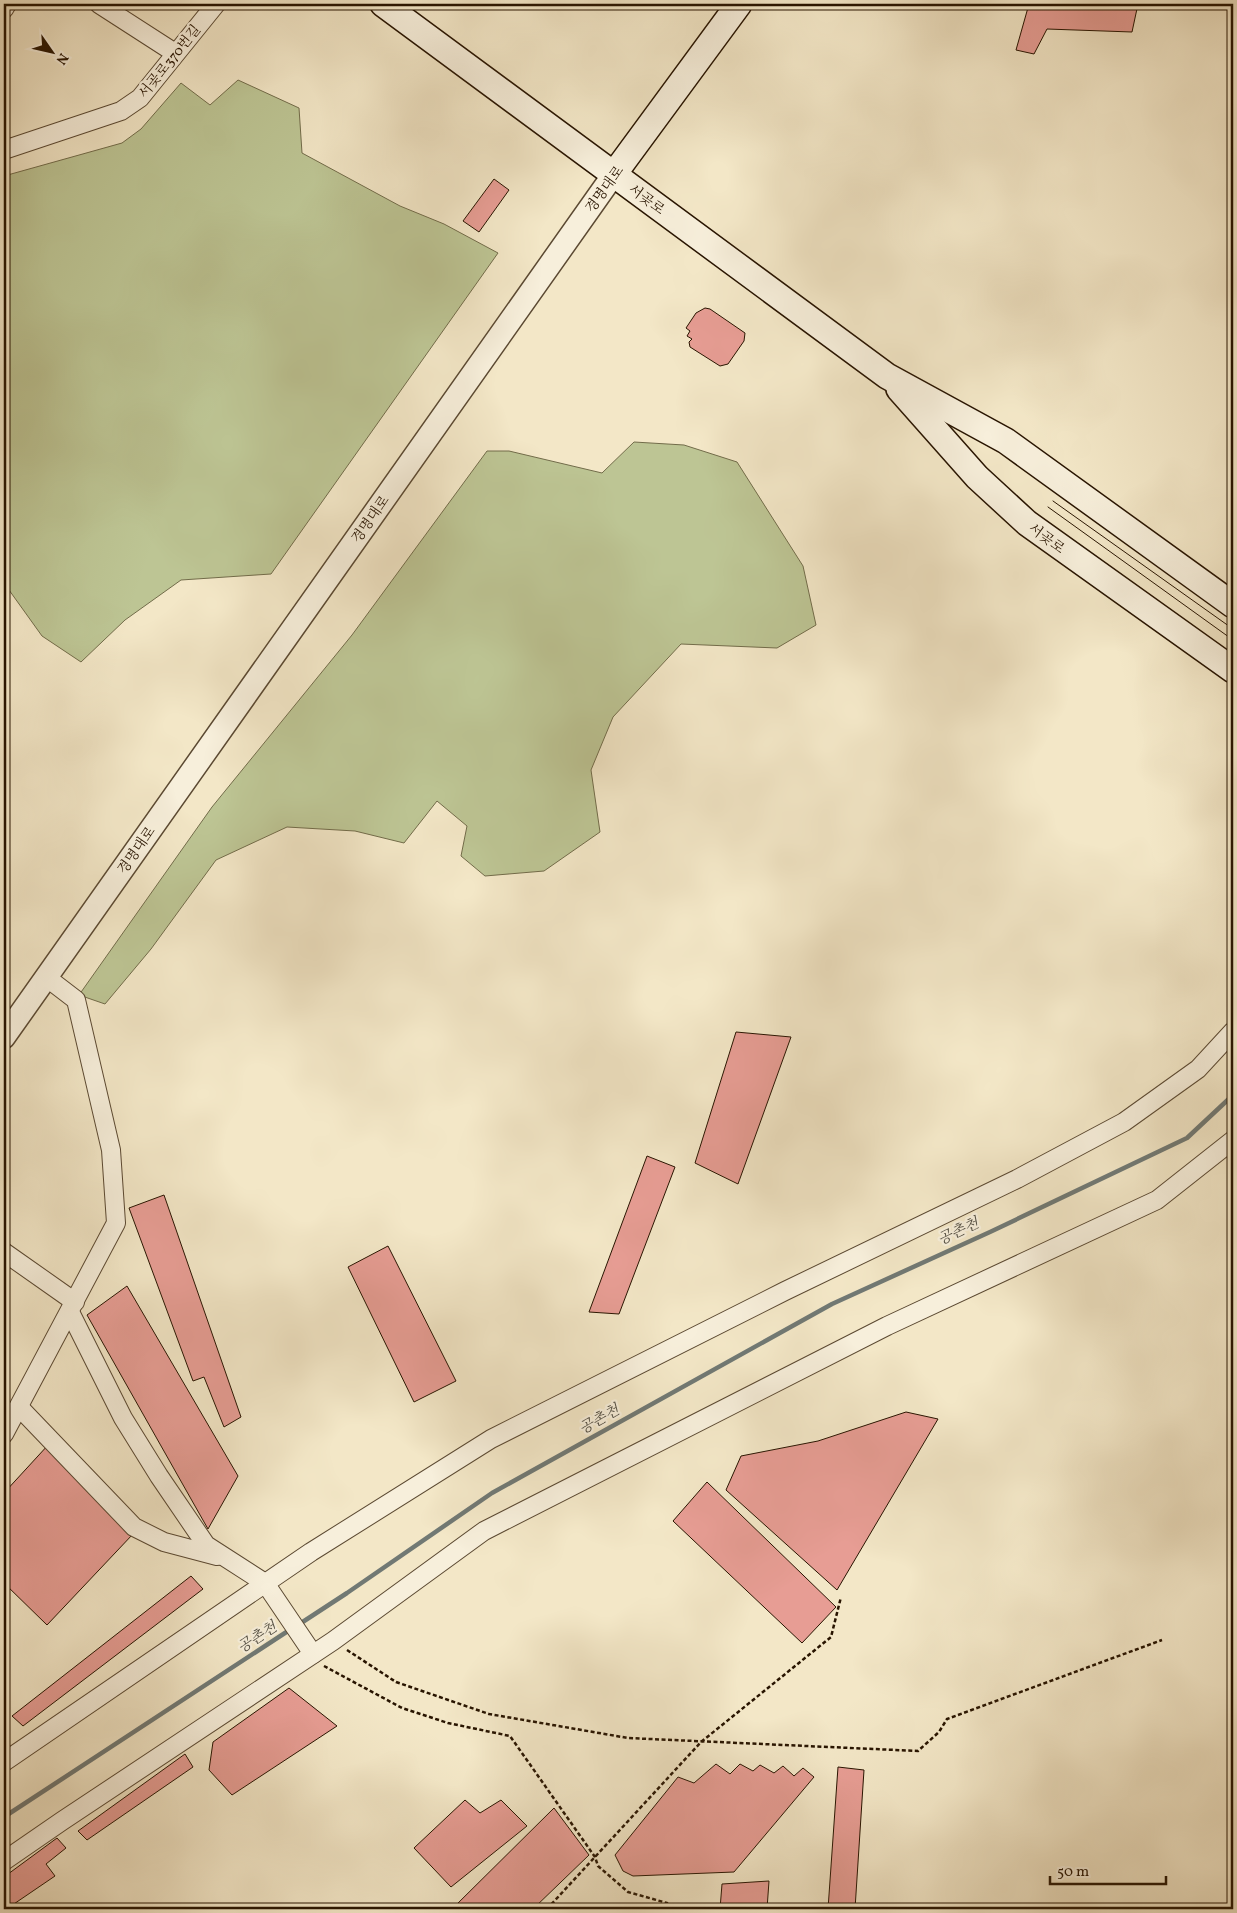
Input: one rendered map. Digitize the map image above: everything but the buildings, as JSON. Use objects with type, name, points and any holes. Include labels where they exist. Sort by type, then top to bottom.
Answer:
[{"type":"main road","name":"서곶로","points":[[383,4],[897,381],[1018,495],[1233,651]]},
{"type":"main road","name":"경명대로","points":[[614,174],[739,4]]},
{"type":"main road","name":"서곶로","points":[[897,381],[1006,441],[1233,604]]},
{"type":"main road","name":"서곶로","points":[[897,381],[977,476],[1027,523],[1233,670]]},
{"type":"street","points":[[4,9],[7,4]]},
{"type":"street","points":[[99,4],[175,53]]},
{"type":"street","name":"서곶로370번길","points":[[4,150],[121,111],[140,98],[216,4]]},
{"type":"street","name":"경명대로","points":[[4,1037],[10,1014],[46,977],[614,174]]},
{"type":"street","points":[[4,1434],[116,1223],[111,1150],[76,1000],[46,977]]},
{"type":"street","points":[[4,1762],[268,1587],[311,1552],[491,1439],[785,1291],[1017,1179],[1124,1122],[1198,1070],[1233,1030]]},
{"type":"street","points":[[4,1861],[310,1649],[333,1641],[484,1531],[887,1326],[1157,1200],[1233,1140]]},
{"type":"street","points":[[4,1252],[72,1307],[123,1418],[159,1476],[206,1545],[268,1587],[310,1649]]},
{"type":"street","points":[[19,1407],[134,1527],[164,1542],[227,1558]]},
{"type":"path","points":[[547,1909],[701,1742],[831,1637],[841,1597]]},
{"type":"path","points":[[333,1641],[396,1682],[489,1714],[628,1738],[918,1751],[939,1732],[947,1719],[1162,1640]]},
{"type":"path","points":[[310,1649],[320,1664],[402,1708],[448,1722],[510,1736],[595,1857],[598,1866],[628,1892],[667,1902],[671,1909]]},
{"type":"green space","points":[[238,80],[299,108],[302,153],[400,206],[444,224],[498,253],[271,574],[181,580],[125,620],[81,662],[42,636],[4,583],[4,176],[122,143],[141,129],[181,83],[210,105]]},
{"type":"green space","points":[[634,442],[684,445],[737,462],[803,566],[816,625],[777,648],[681,644],[613,717],[591,770],[600,832],[544,871],[485,876],[461,856],[467,826],[437,801],[404,843],[355,831],[287,827],[216,860],[151,949],[105,1004],[79,995],[212,807],[352,635],[487,451],[509,451],[602,473]]},
{"type":"waterway","name":"공촌천","points":[[298,1625],[492,1493],[832,1304],[990,1232],[1187,1138],[1233,1095]]},
{"type":"waterway","name":"공촌천","points":[[4,1817],[291,1629]]},
{"type":"tram line","points":[[1053,501],[1233,629]]},
{"type":"tram line","points":[[1048,507],[1233,640]]}]
